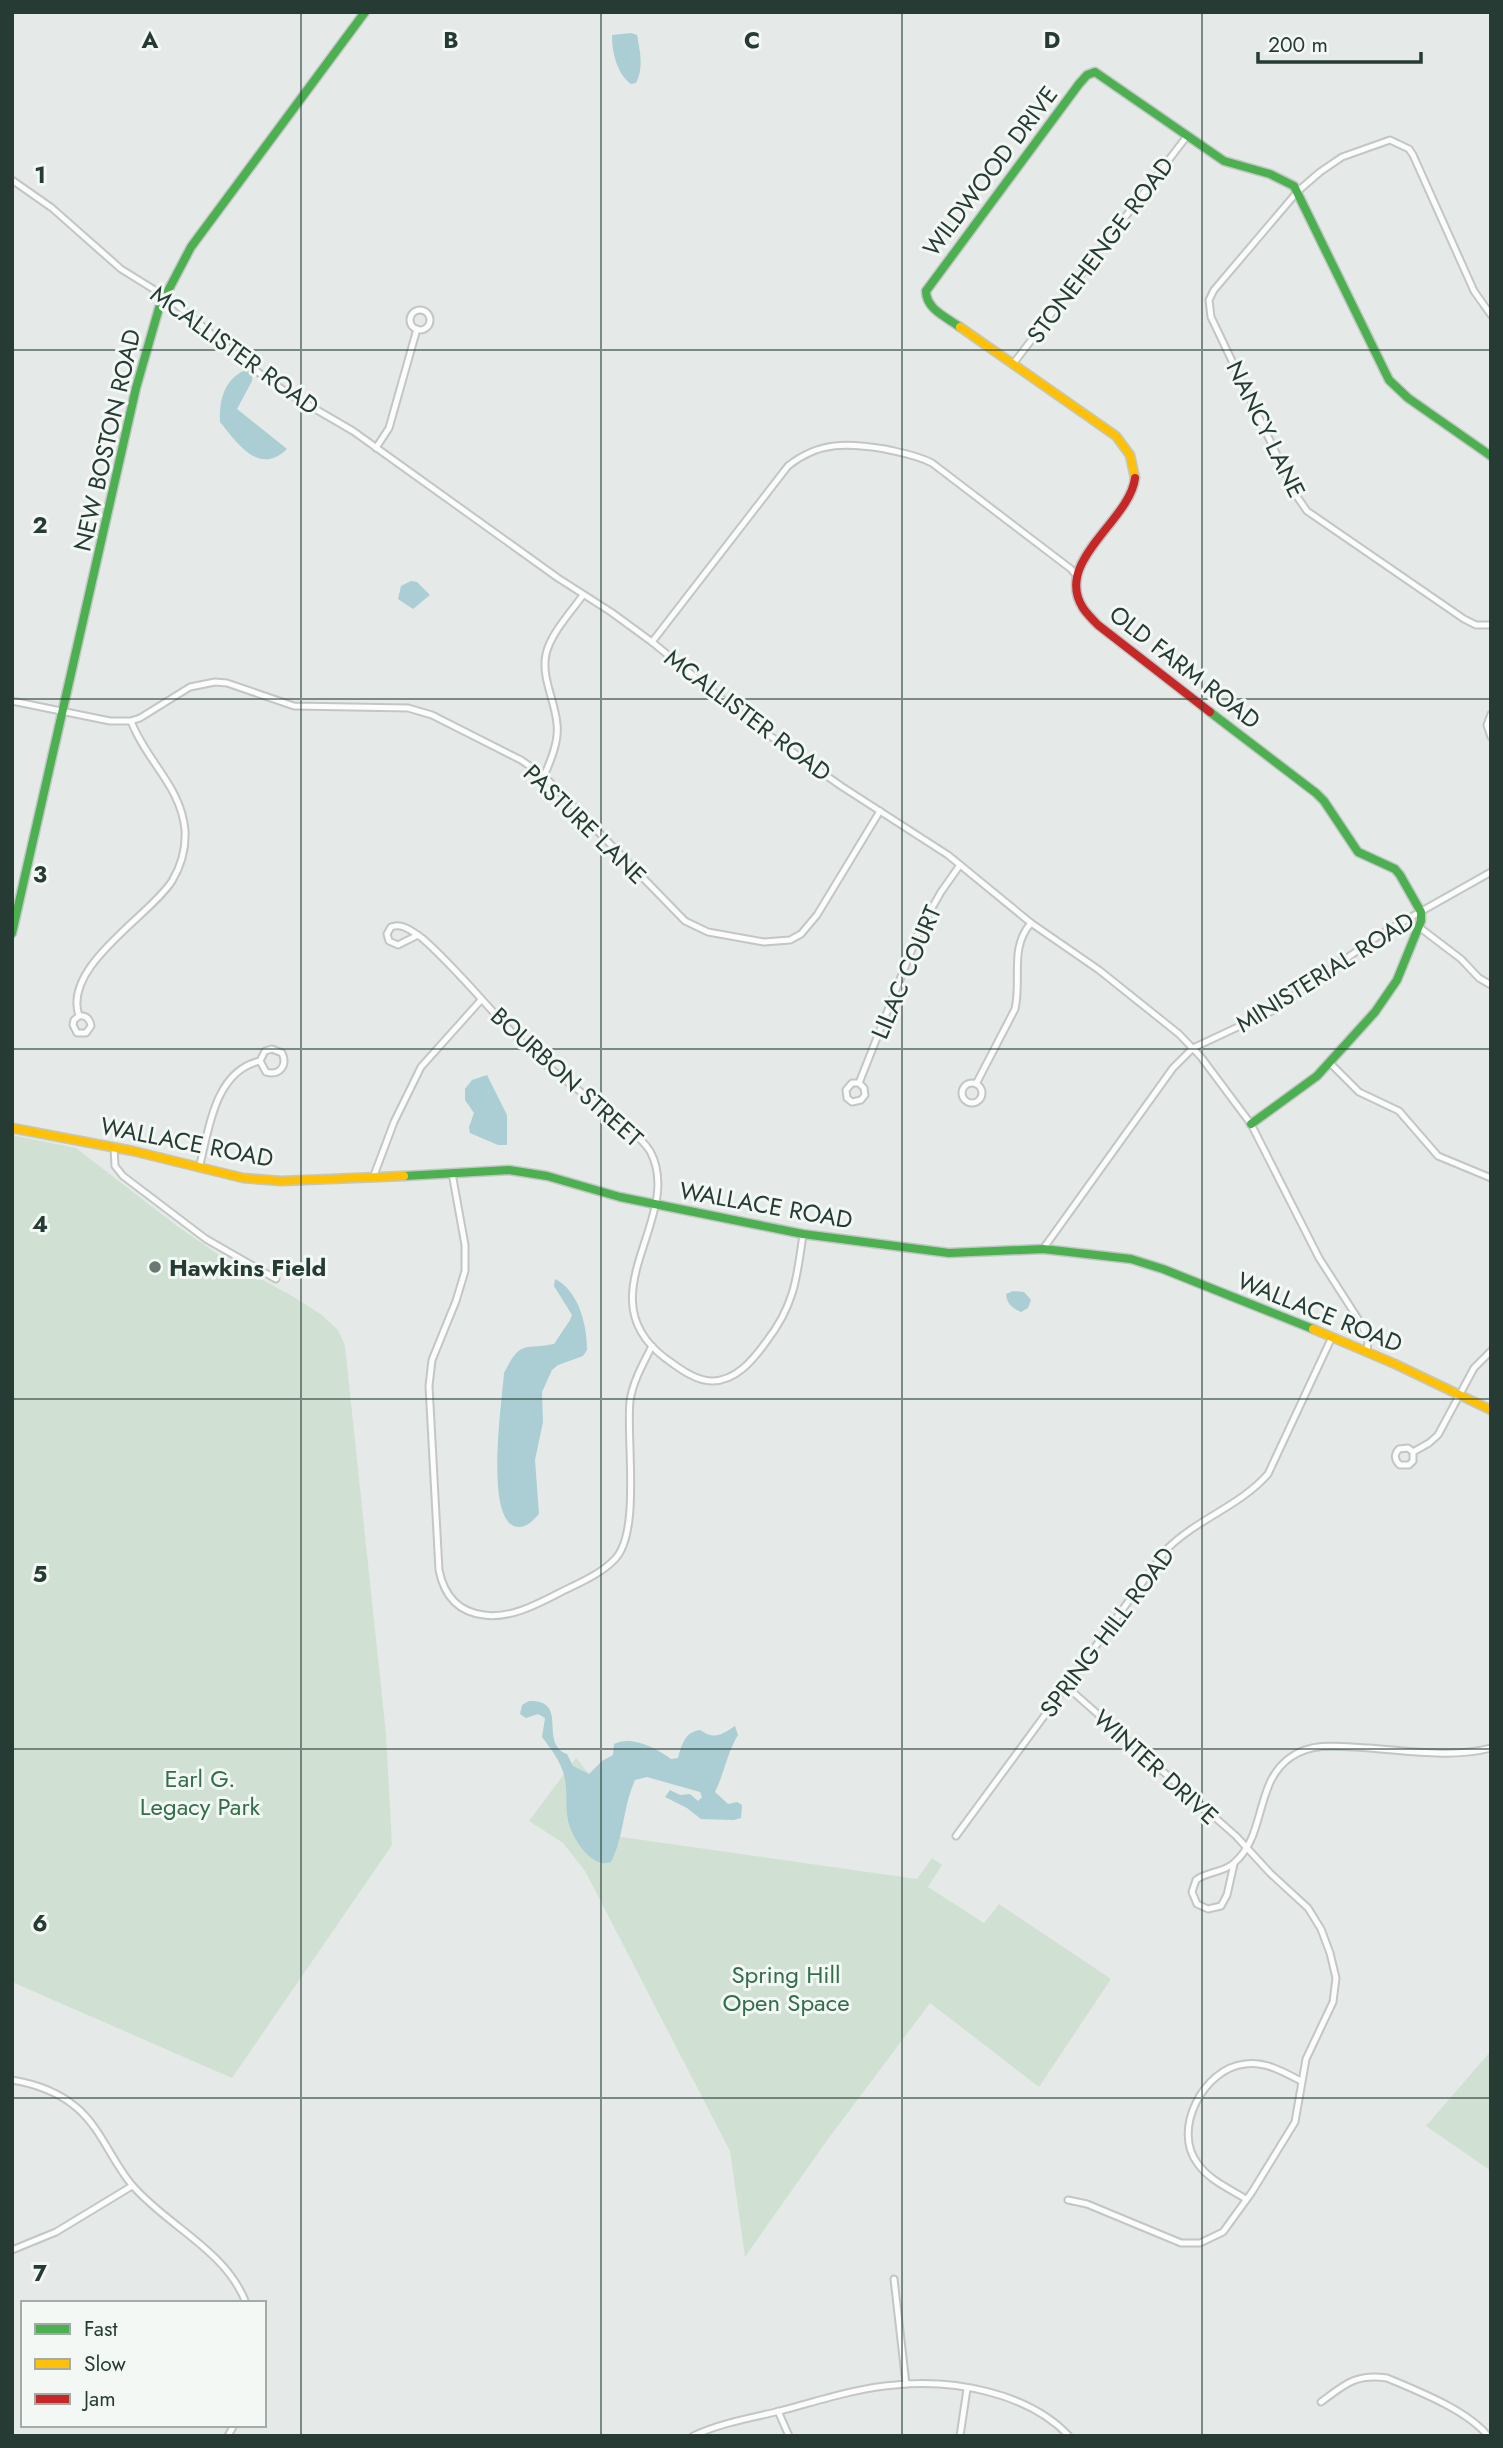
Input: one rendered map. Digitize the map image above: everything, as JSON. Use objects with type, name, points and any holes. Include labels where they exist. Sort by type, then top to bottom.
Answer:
[{"type":"street","name":"NEW BOSTON ROAD","points":[[12,933],[144,357],[164,296],[209,220],[365,12]]},
{"type":"street","name":"WILDWOOD DRIVE","points":[[1013,364],[930,306],[925,295],[927,288],[1071,95],[1091,73],[1102,76],[1187,136]]},
{"type":"street","points":[[1187,136],[1224,161],[1282,179],[1298,191],[1389,380],[1408,398],[1490,453]]},
{"type":"street","name":"STONEHENGE ROAD","points":[[1013,364],[1187,136]]},
{"type":"street","points":[[1298,191],[1342,157],[1387,140],[1409,149],[1474,291],[1491,314]]},
{"type":"street","name":"MCALLISTER ROAD","points":[[12,180],[52,208],[121,269],[164,296],[245,363],[376,448],[652,642],[749,721],[938,848],[1031,922],[1099,970],[1194,1048],[1251,1124],[1319,1258],[1362,1325],[1368,1341],[1367,1353]]},
{"type":"street","name":"NANCY LANE","points":[[1298,191],[1209,300],[1211,317],[1296,495],[1307,511],[1464,620],[1476,625],[1491,625]]},
{"type":"street","points":[[376,448],[389,428],[417,329]]},
{"type":"street","points":[[652,642],[788,466],[809,452],[846,443],[909,454],[932,463],[1004,516],[1076,575],[1084,559],[1132,493],[1136,482],[1133,460],[1116,436],[1013,364]]},
{"type":"street","name":"OLD FARM ROAD","points":[[1076,575],[1078,600],[1091,619],[1324,800],[1354,848],[1362,855],[1398,871],[1421,912]]},
{"type":"street","points":[[544,776],[558,725],[546,676],[547,652],[555,635],[583,594]]},
{"type":"street","name":"PASTURE LANE","points":[[131,721],[190,687],[202,683],[228,683],[294,706],[420,710],[502,750],[544,776],[685,921],[708,932],[764,942],[790,940],[810,925],[880,811]]},
{"type":"street","points":[[12,701],[110,721],[131,721],[139,742],[180,805],[185,832],[178,869],[165,891],[112,941],[88,972],[76,1003],[79,1016]]},
{"type":"street","points":[[1491,714],[1487,725],[1491,737]]},
{"type":"street","name":"LILAC COURT","points":[[859,1083],[920,929],[960,865]]},
{"type":"street","name":"MINISTERIAL ROAD","points":[[1043,1249],[1173,1068],[1194,1048],[1272,1011],[1359,949],[1491,872]]},
{"type":"street","points":[[1251,1124],[1317,1076],[1391,992],[1419,927],[1421,912]]},
{"type":"street","points":[[976,1084],[1015,1009],[1018,996],[1018,946],[1022,934],[1031,922]]},
{"type":"street","points":[[399,925],[418,934],[398,945],[389,941],[387,934],[391,927],[399,925]]},
{"type":"street","points":[[1419,927],[1491,985]]},
{"type":"street","name":"BOURBON STREET","points":[[418,934],[537,1057],[620,1122],[648,1148],[654,1159],[658,1184],[656,1204]]},
{"type":"street","points":[[373,1178],[394,1122],[421,1067],[481,1000]]},
{"type":"street","points":[[198,1168],[217,1103],[227,1082],[239,1071],[260,1061],[265,1051],[279,1051],[285,1061],[282,1069],[275,1073],[266,1072],[260,1061]]},
{"type":"street","points":[[1330,1063],[1359,1092],[1399,1111],[1438,1156],[1491,1178]]},
{"type":"street","name":"WALLACE ROAD","points":[[12,1128],[114,1147],[198,1168],[262,1180],[373,1178],[490,1170],[528,1172],[601,1192],[803,1234],[949,1253],[1043,1249],[1144,1262],[1332,1337],[1491,1410]]},
{"type":"street","points":[[114,1147],[115,1166],[123,1177],[206,1239],[276,1279]]},
{"type":"street","points":[[452,1172],[465,1245],[465,1271],[432,1360],[429,1385],[439,1570],[447,1594],[455,1604],[478,1615],[516,1612],[585,1580],[616,1558],[623,1548],[629,1523],[630,1401],[636,1377],[652,1346]]},
{"type":"street","points":[[656,1204],[645,1235],[633,1290],[635,1316],[652,1346],[685,1371],[708,1381],[721,1380],[743,1368],[761,1350],[786,1313],[795,1283],[803,1234]]},
{"type":"street","name":"SPRING HILL ROAD","points":[[956,1836],[1170,1547],[1186,1533],[1250,1492],[1268,1474],[1332,1337]]},
{"type":"street","points":[[1413,1452],[1438,1435],[1474,1368],[1491,1351]]},
{"type":"street","name":"WINTER DRIVE","points":[[1066,1686],[1247,1846],[1270,1873],[1308,1908],[1321,1929],[1334,1965],[1336,1978],[1333,2003],[1310,2048],[1301,2081]]},
{"type":"street","points":[[1234,1864],[1196,1880],[1192,1892],[1197,1904],[1208,1909],[1221,1906],[1227,1895],[1234,1864],[1255,1829],[1263,1798],[1274,1775],[1291,1757],[1302,1751],[1327,1746],[1456,1752],[1491,1748]]},
{"type":"street","points":[[1068,2200],[1087,2204],[1175,2241],[1194,2244],[1212,2239],[1223,2232],[1246,2199],[1290,2133],[1298,2109],[1301,2081],[1265,2065],[1240,2064],[1218,2076],[1191,2112],[1187,2136],[1195,2160],[1208,2174],[1246,2199]]},
{"type":"street","points":[[12,2080],[51,2091],[83,2113],[99,2132],[132,2186],[150,2205],[216,2258],[232,2277],[245,2301]]},
{"type":"street","points":[[12,2250],[51,2235],[132,2186]]},
{"type":"street","points":[[894,2279],[906,2384]]},
{"type":"street","points":[[1321,2402],[1355,2379],[1373,2376],[1387,2378],[1462,2414],[1488,2436]]},
{"type":"street","points":[[693,2436],[713,2428],[859,2391],[906,2384],[941,2385],[986,2392],[1023,2403],[1046,2416],[1069,2436]]},
{"type":"street","points":[[960,2436],[967,2389]]},
{"type":"street","points":[[778,2411],[789,2436]]},
{"type":"green space","name":"Earl G. Legacy Park","points":[[12,1135],[76,1148],[177,1226],[228,1261],[322,1315],[338,1330],[345,1346],[386,1734],[392,1845],[232,2078],[12,1982]]},
{"type":"green space","name":"Spring Hill Open Space","points":[[576,1758],[607,1796],[607,1835],[917,1879],[932,1858],[942,1865],[928,1887],[984,1923],[999,1904],[1111,1979],[1039,2087],[930,2003],[828,2139],[745,2257],[730,2151],[585,1871],[563,1843],[529,1821]]},
{"type":"green space","points":[[1491,2051],[1491,2171],[1426,2126]]},
{"type":"water","points":[[612,35],[637,35],[641,59],[636,83],[631,84],[622,75],[616,62]]},
{"type":"water","points":[[248,369],[253,374],[252,381],[237,409],[287,449],[267,459],[250,454],[220,422],[225,390],[234,377]]},
{"type":"water","points":[[411,581],[417,582],[430,595],[413,609],[398,599],[401,586]]},
{"type":"water","points":[[487,1075],[507,1115],[507,1145],[498,1145],[470,1133],[469,1127],[474,1113],[465,1100],[465,1089],[472,1080]]},
{"type":"water","points":[[555,1279],[563,1284],[576,1300],[583,1320],[587,1350],[583,1356],[552,1370],[542,1392],[543,1422],[535,1460],[539,1514],[527,1525],[516,1527],[504,1515],[498,1478],[504,1373],[519,1350],[554,1344],[570,1320],[572,1315],[554,1286]]},
{"type":"water","points":[[1013,1291],[1024,1292],[1031,1300],[1028,1308],[1021,1312],[1010,1305],[1006,1294]]},
{"type":"water","points":[[529,1701],[548,1707],[559,1749],[567,1754],[573,1766],[589,1774],[602,1761],[613,1755],[614,1744],[636,1742],[671,1759],[678,1758],[691,1733],[700,1730],[710,1735],[718,1735],[735,1726],[738,1735],[715,1792],[728,1804],[737,1802],[742,1805],[741,1818],[701,1819],[665,1797],[670,1790],[680,1795],[690,1794],[698,1801],[702,1797],[700,1792],[647,1777],[635,1780],[611,1862],[597,1861],[578,1843],[570,1827],[564,1775],[558,1760],[542,1737],[545,1718],[538,1714],[526,1718],[520,1714],[522,1705]]},
{"type":"traffic: fast","points":[[12,933],[136,388],[159,308],[191,247],[365,12]]},
{"type":"traffic: fast","points":[[960,327],[933,308],[926,291],[1079,84],[1087,75],[1095,72],[1224,161],[1270,174],[1294,186],[1389,380],[1408,398],[1491,456]]},
{"type":"traffic: fast","points":[[1210,712],[1316,793],[1358,852],[1395,869],[1421,912],[1421,921],[1397,980],[1375,1012],[1317,1076],[1251,1124]]},
{"type":"traffic: fast","points":[[404,1176],[509,1170],[547,1176],[620,1197],[803,1234],[949,1253],[1043,1249],[1131,1259],[1163,1269],[1313,1329]]},
{"type":"traffic: slow","points":[[960,327],[1116,436],[1130,455],[1135,478]]},
{"type":"traffic: slow","points":[[12,1128],[133,1151],[243,1178],[281,1181],[404,1176]]},
{"type":"traffic: slow","points":[[1313,1329],[1395,1364],[1491,1410]]},
{"type":"traffic: jam","points":[[1135,478],[1121,510],[1085,558],[1078,574],[1076,591],[1083,608],[1098,625],[1210,712]]},
{"type":"place","name":"Hawkins Field","points":[[155,1267]]}]
